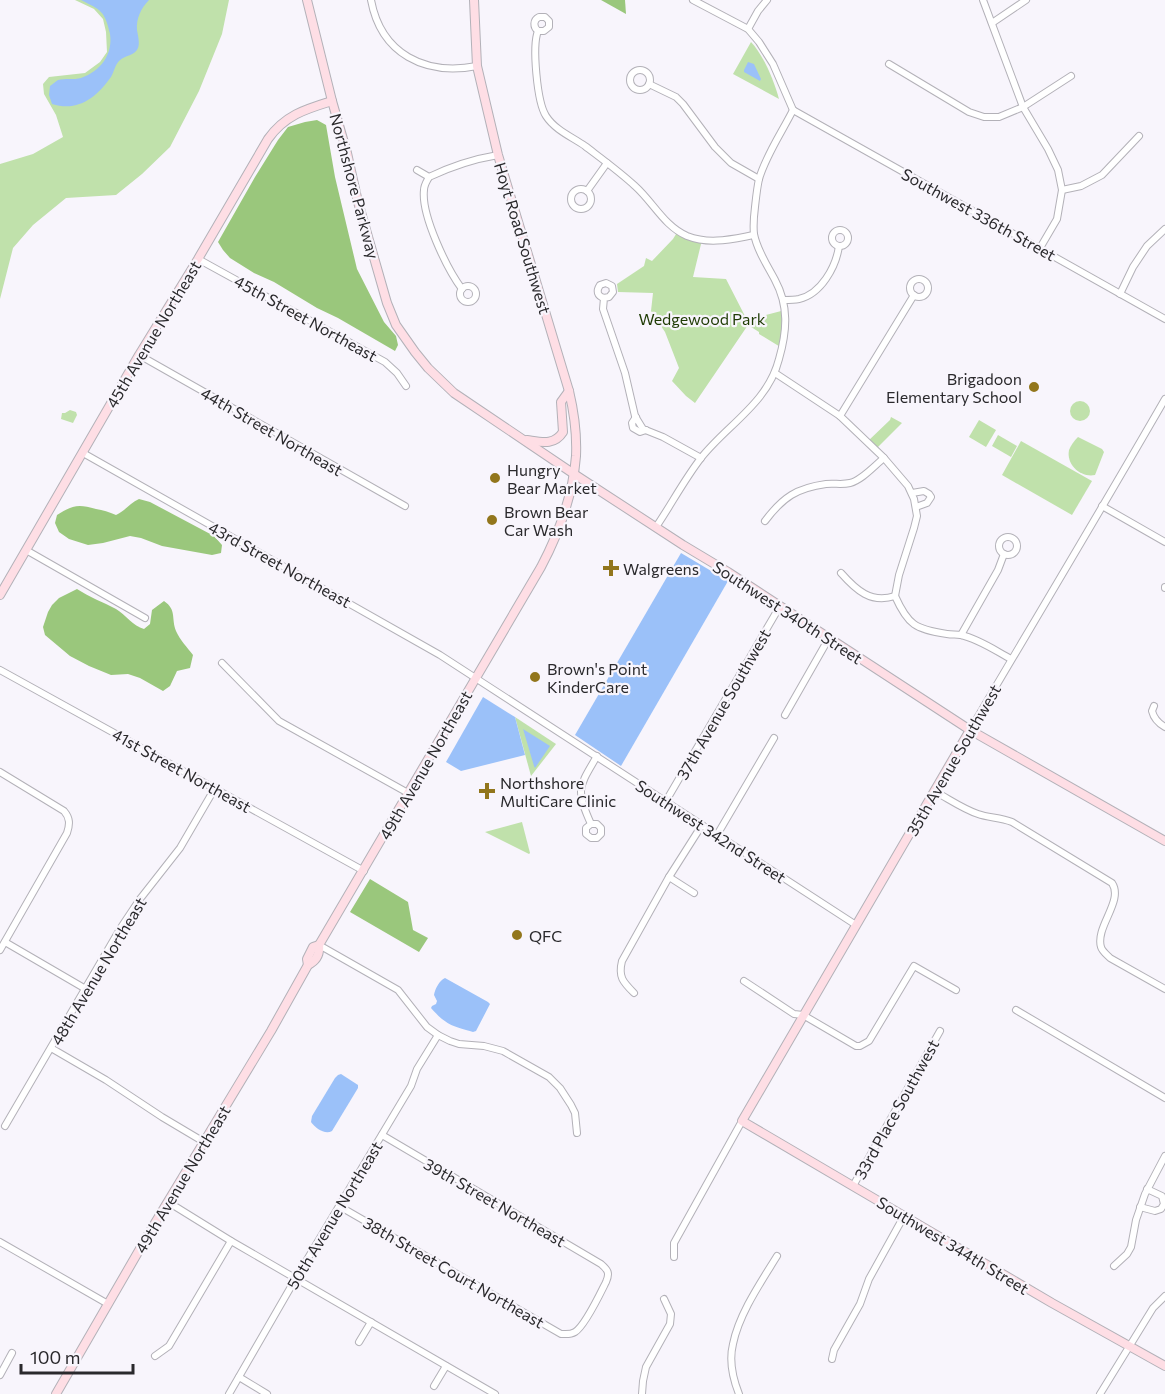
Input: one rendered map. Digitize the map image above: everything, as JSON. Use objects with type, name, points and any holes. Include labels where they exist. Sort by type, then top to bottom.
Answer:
[{"type":"main road","name":"Northshore Parkway","points":[[306,0],[358,202],[387,303],[396,325],[424,364]]},
{"type":"main road","name":"Hoyt Road Southwest","points":[[474,0],[477,66],[498,155],[569,391],[575,429],[574,474]]},
{"type":"main road","name":"45th Avenue Northeast","points":[[0,596],[139,355],[272,134],[294,114],[332,101]]},
{"type":"main road","name":"Southwest 340th Street","points":[[424,364],[454,393],[523,440],[970,730],[1165,841]]},
{"type":"main road","points":[[523,440],[548,443],[560,436],[562,432],[561,402],[569,391]]},
{"type":"main road","name":"49th Avenue Northeast","points":[[56,1394],[308,965],[314,963],[320,951],[319,945],[546,556],[560,523],[574,474]]},
{"type":"main road","name":"35th Avenue Southwest","points":[[742,1121],[970,730]]},
{"type":"main road","name":"Southwest 344th Street","points":[[742,1121],[1052,1303],[1165,1366]]},
{"type":"street","points":[[370,0],[379,27],[392,45],[409,58],[434,67],[460,69],[477,66]]},
{"type":"street","points":[[656,527],[701,458],[754,405],[775,373],[784,338],[784,300],[754,235],[754,216],[759,179],[793,110],[773,64],[748,29],[693,0]]},
{"type":"street","points":[[748,29],[767,0]]},
{"type":"street","points":[[982,0],[1023,107],[1058,170],[1062,190],[1057,219],[1040,248]]},
{"type":"street","points":[[992,23],[1026,0]]},
{"type":"street","points":[[538,31],[535,42],[539,90],[544,114],[555,126],[636,186],[663,219],[678,231],[702,240],[715,241],[754,235]]},
{"type":"street","points":[[889,64],[969,112],[984,117],[999,117],[1023,107],[1071,76]]},
{"type":"street","points":[[649,84],[676,97],[715,147],[731,163],[759,179]]},
{"type":"street","name":"Southwest 336th Street","points":[[793,110],[1165,319]]},
{"type":"street","points":[[1062,190],[1081,186],[1102,175],[1139,135]]},
{"type":"street","points":[[462,289],[449,268],[426,213],[424,189],[429,177],[476,158],[498,155]]},
{"type":"street","points":[[587,191],[606,163]]},
{"type":"street","points":[[417,170],[429,177]]},
{"type":"street","points":[[1120,294],[1133,267],[1147,246],[1165,229]]},
{"type":"street","points":[[784,300],[799,299],[818,289],[831,270],[839,246]]},
{"type":"street","name":"45th Street Northeast","points":[[198,259],[385,362],[406,386]]},
{"type":"street","points":[[840,417],[914,295]]},
{"type":"street","points":[[603,298],[603,309],[628,382],[636,417],[643,429],[701,458]]},
{"type":"street","name":"44th Street Northeast","points":[[139,355],[405,506]]},
{"type":"street","points":[[775,373],[840,417],[884,458],[908,486],[916,507],[916,516],[895,596],[903,614],[923,630],[961,635],[1011,659]]},
{"type":"street","name":"35th Avenue Southwest","points":[[970,730],[1165,399]]},
{"type":"street","name":"43rd Street Northeast","points":[[83,453],[433,650],[476,678]]},
{"type":"street","points":[[765,521],[785,498],[800,490],[819,485],[850,483],[884,458]]},
{"type":"street","points":[[913,496],[924,490],[930,495],[927,503],[916,507]]},
{"type":"street","points":[[1102,506],[1165,542]]},
{"type":"street","points":[[26,550],[145,618]]},
{"type":"street","points":[[961,635],[998,570],[1004,554]]},
{"type":"street","points":[[841,573],[853,586],[866,594],[880,599],[895,596]]},
{"type":"street","name":"37th Avenue Southwest","points":[[666,801],[780,606]]},
{"type":"street","points":[[785,715],[829,638]]},
{"type":"street","points":[[222,663],[279,721],[408,793]]},
{"type":"street","name":"41st Street Northeast","points":[[0,670],[364,871]]},
{"type":"street","name":"Southwest 342nd Street","points":[[476,678],[855,925]]},
{"type":"street","points":[[1154,706],[1153,717],[1165,727]]},
{"type":"street","points":[[717,835],[774,738]]},
{"type":"street","points":[[591,824],[582,804],[581,790],[582,783],[597,756]]},
{"type":"street","points":[[0,773],[64,811],[69,821],[67,833],[0,950]]},
{"type":"street","name":"48th Avenue Northeast","points":[[5,1126],[84,988],[104,959],[132,910],[180,848],[215,788]]},
{"type":"street","points":[[934,791],[981,816],[1002,818],[1011,822],[1108,879],[1116,888],[1115,898],[1101,936],[1101,946],[1104,952],[1110,958],[1165,989]]},
{"type":"street","points":[[634,993],[621,977],[622,961],[669,877],[702,825]]},
{"type":"street","points":[[669,877],[694,893]]},
{"type":"street","points":[[5,942],[84,988]]},
{"type":"street","points":[[319,945],[398,990],[427,1027],[438,1035],[459,1044],[484,1046],[503,1051],[549,1077],[560,1088],[571,1105],[577,1133]]},
{"type":"street","points":[[744,981],[794,1014],[803,1015],[856,1046],[870,1041],[914,966],[956,990]]},
{"type":"street","points":[[1016,1010],[1165,1098]]},
{"type":"street","name":"33rd Place Southwest","points":[[853,1186],[940,1031]]},
{"type":"street","name":"50th Avenue Northeast","points":[[229,1394],[411,1086],[417,1069],[438,1035]]},
{"type":"street","points":[[51,1048],[204,1142]]},
{"type":"street","points":[[674,1257],[674,1243],[742,1121]]},
{"type":"street","name":"39th Street Northeast","points":[[382,1135],[608,1270],[609,1276],[583,1323],[576,1332],[570,1335]]},
{"type":"street","points":[[1114,1266],[1131,1247],[1140,1207],[1165,1156]]},
{"type":"street","points":[[1140,1207],[1155,1211],[1161,1209],[1164,1204],[1162,1196],[1147,1189]]},
{"type":"street","points":[[168,1202],[495,1394]]},
{"type":"street","name":"38th Street Court Northeast","points":[[339,1206],[561,1334],[570,1335]]},
{"type":"street","points":[[832,1359],[834,1350],[860,1304],[869,1279],[904,1216]]},
{"type":"street","points":[[155,1356],[169,1346],[231,1241]]},
{"type":"street","points":[[0,1242],[108,1304]]},
{"type":"street","points":[[739,1394],[735,1384],[732,1345],[747,1308],[777,1256]]},
{"type":"street","points":[[1103,1393],[1153,1308],[1165,1296]]},
{"type":"street","points":[[642,1394],[646,1367],[670,1324],[671,1314],[664,1299]]},
{"type":"street","points":[[358,1342],[371,1322]]},
{"type":"street","points":[[0,1375],[12,1353]]},
{"type":"street","points":[[434,1386],[446,1366]]},
{"type":"street","points":[[239,1377],[267,1394]]},
{"type":"green space","points":[[75,0],[229,0],[222,34],[199,91],[170,147],[116,195],[66,198],[33,225],[13,248],[0,299],[0,164],[33,154],[63,137],[56,115],[44,94],[43,84],[49,77],[85,73],[100,62],[107,52],[103,19],[94,9]]},
{"type":"green space","points":[[601,0],[625,0],[626,14]]},
{"type":"green space","points":[[751,42],[768,69],[779,99],[733,74]]},
{"type":"green space","points":[[317,120],[326,125],[335,177],[357,269],[384,322],[396,336],[398,345],[395,351],[274,282],[254,273],[230,258],[218,242],[255,177],[288,127]]},
{"type":"green space","name":"Wedgewood Park","points":[[678,231],[702,240],[693,277],[726,279],[747,320],[785,310],[782,348],[748,325],[695,403],[672,381],[679,368],[665,332],[651,311],[653,293],[618,292],[617,284],[644,266],[646,258],[652,261]]},
{"type":"green space","points":[[1080,401],[1087,404],[1090,411],[1087,418],[1080,421],[1073,418],[1070,411],[1073,404]]},
{"type":"green space","points":[[70,410],[76,412],[77,415],[73,423],[61,419],[62,413]]},
{"type":"green space","points":[[891,417],[902,423],[875,450],[867,442]]},
{"type":"green space","points":[[979,420],[996,430],[986,447],[969,437]]},
{"type":"green space","points":[[998,435],[1017,446],[1011,457],[992,446]]},
{"type":"green space","points":[[1078,437],[1104,452],[1095,475],[1080,472],[1070,461],[1069,450]]},
{"type":"green space","points":[[1021,441],[1092,481],[1072,515],[1002,475]]},
{"type":"green space","points":[[139,499],[150,502],[214,536],[222,545],[221,553],[212,555],[162,546],[130,536],[88,545],[69,539],[59,532],[55,523],[57,515],[72,507],[85,506],[116,515]]},
{"type":"green space","points":[[77,589],[116,609],[144,629],[150,624],[152,610],[164,601],[171,608],[178,634],[193,655],[190,668],[177,671],[170,686],[163,691],[140,678],[128,674],[111,675],[70,656],[45,635],[43,627],[52,605],[59,598]]},
{"type":"green space","points":[[515,717],[556,744],[531,776]]},
{"type":"green space","points":[[522,822],[529,854],[485,832]]},
{"type":"green space","points":[[370,879],[408,902],[413,930],[428,938],[419,952],[350,912]]},
{"type":"water","points":[[81,0],[149,0],[138,18],[139,42],[135,53],[116,64],[111,77],[93,97],[78,105],[52,104],[49,95],[50,86],[58,80],[81,78],[88,75],[100,66],[110,48],[110,34],[104,16],[98,9]]},
{"type":"water","points":[[748,62],[754,64],[760,81],[744,72]]},
{"type":"water","points":[[681,553],[728,581],[621,766],[575,735]]},
{"type":"water","points":[[483,697],[515,717],[525,755],[461,771],[446,762]]},
{"type":"water","points":[[523,729],[550,746],[535,768],[534,766]]},
{"type":"water","points":[[445,978],[490,1004],[476,1031],[450,1024],[431,1008],[437,1001],[434,995],[436,988]]},
{"type":"water","points":[[341,1074],[358,1085],[358,1088],[332,1131],[323,1131],[311,1122],[312,1116],[335,1078]]},
{"type":"place","name":"Brigadoon Elementary School","points":[[1034,387]]},
{"type":"place","name":"Hungry Bear Market","points":[[495,478]]},
{"type":"place","name":"Brown Bear Car Wash","points":[[492,520]]},
{"type":"place","name":"Walgreens","points":[[611,568]]},
{"type":"place","name":"Brown's Point KinderCare","points":[[535,677]]},
{"type":"place","name":"Northshore MultiCare Clinic","points":[[487,791]]},
{"type":"place","name":"QFC","points":[[517,935]]}]
